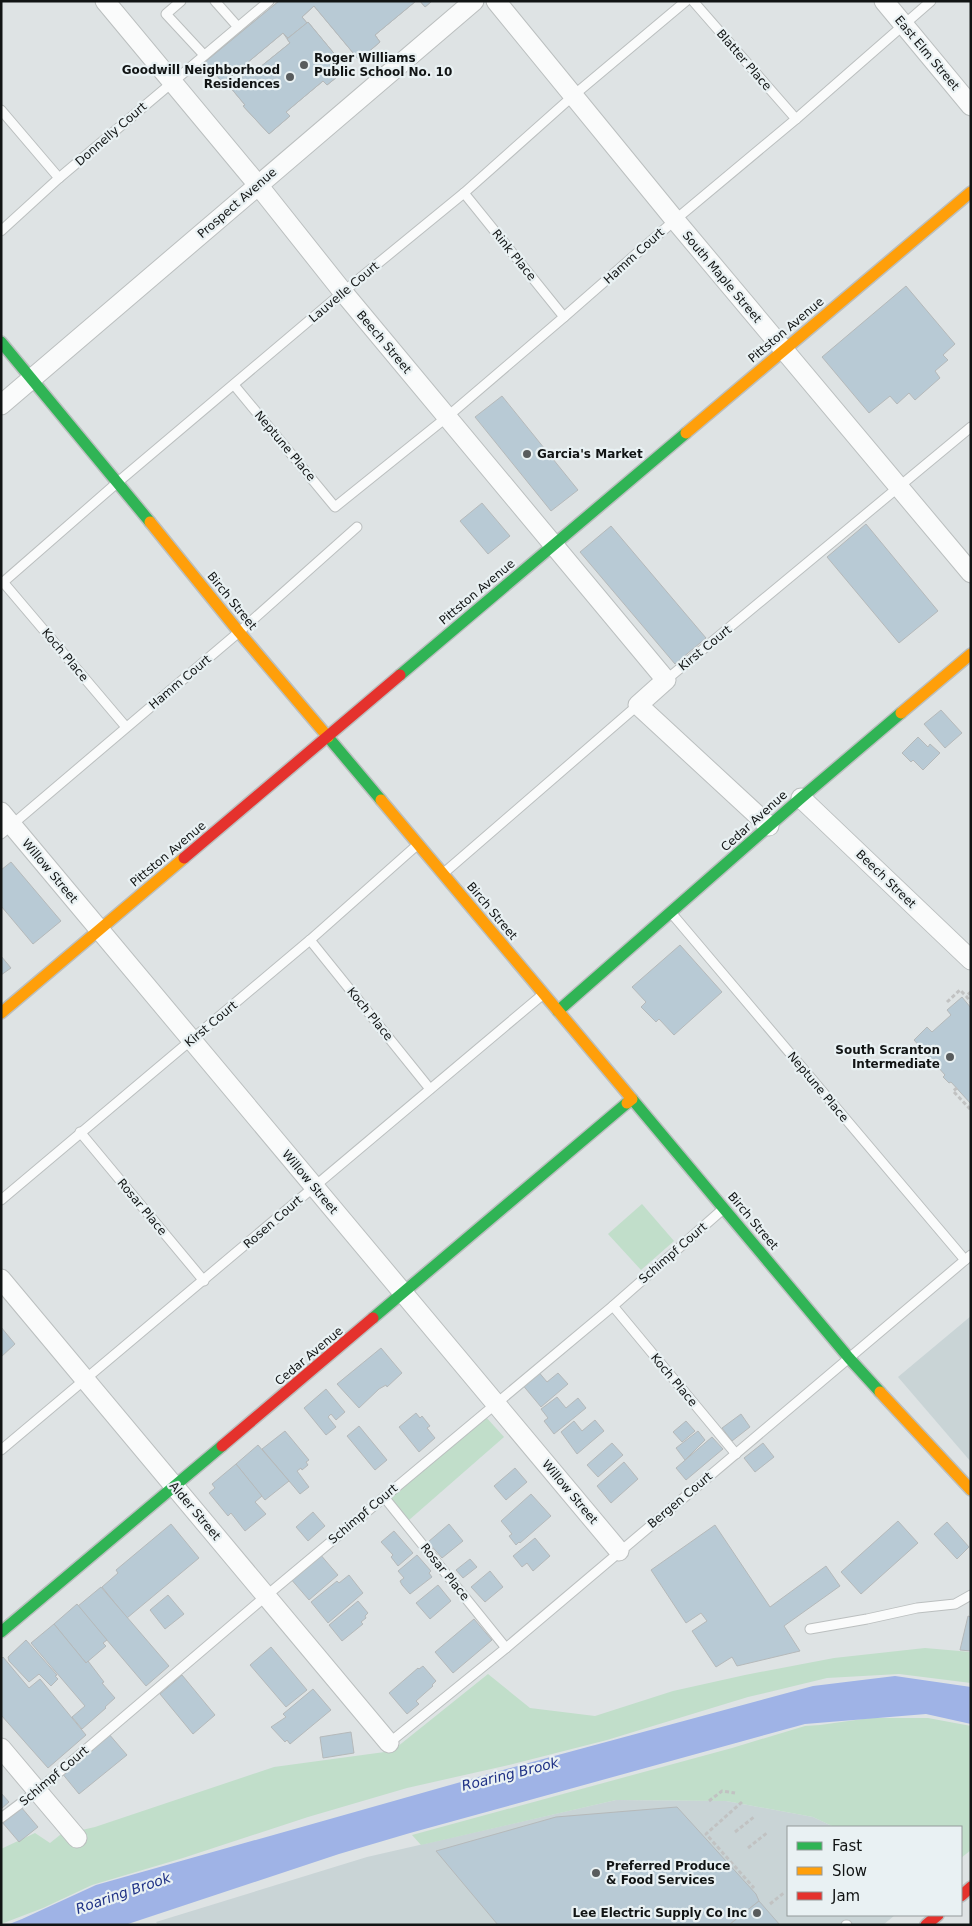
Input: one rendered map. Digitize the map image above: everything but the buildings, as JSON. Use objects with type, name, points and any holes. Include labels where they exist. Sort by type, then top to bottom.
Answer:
[{"type":"main road","name":"Pittston Avenue","points":[[1,1013],[971,192]]},
{"type":"main road","name":"Birch Street","points":[[1,342],[240,632],[848,1358],[971,1490]]},
{"type":"main road","name":"Cedar Avenue","points":[[558,1011],[801,798],[971,654]]},
{"type":"main road","name":"Cedar Avenue","points":[[1,1632],[404,1294],[632,1099]]},
{"type":"main road","points":[[926,1925],[937,1916]]},
{"type":"street","name":"Beech Street","points":[[105,1],[258,185],[343,292],[666,680]]},
{"type":"street","name":"Prospect Avenue","points":[[1,405],[474,1]]},
{"type":"street","name":"South Maple Street","points":[[496,1],[674,220],[971,573]]},
{"type":"street","name":"East Elm Street","points":[[884,1],[971,106]]},
{"type":"street","name":"Kirst Court","points":[[638,705],[666,680]]},
{"type":"street","points":[[638,705],[769,826]]},
{"type":"street","name":"Beech Street","points":[[801,798],[971,960]]},
{"type":"street","name":"Willow Street","points":[[5,824],[99,930],[192,1040],[619,1551]]},
{"type":"street","name":"Alder Street","points":[[1,1279],[389,1743]]},
{"type":"street","points":[[1,1748],[77,1838]]},
{"type":"lane","points":[[181,1],[166,14],[204,55]]},
{"type":"lane","points":[[214,1],[238,27]]},
{"type":"lane","name":"Donnelly Court","points":[[1,231],[59,178],[172,81],[269,1]]},
{"type":"lane","name":"Lauvelle Court","points":[[2,583],[118,482],[343,292],[464,193],[574,95],[686,1]]},
{"type":"lane","name":"Blatter Place","points":[[693,1],[796,120]]},
{"type":"lane","name":"Hamm Court","points":[[336,507],[447,417],[564,318],[674,220],[796,120],[931,1]]},
{"type":"lane","points":[[1,110],[59,178]]},
{"type":"lane","name":"Rink Place","points":[[464,193],[564,318]]},
{"type":"lane","name":"Neptune Place","points":[[234,385],[336,507]]},
{"type":"lane","name":"Kirst Court","points":[[666,680],[971,427]]},
{"type":"lane","name":"Hamm Court","points":[[5,824],[126,728],[240,632],[357,528]]},
{"type":"lane","name":"Koch Place","points":[[2,583],[126,728]]},
{"type":"lane","name":"Kirst Court","points":[[443,874],[638,705]]},
{"type":"lane","name":"Kirst Court","points":[[1,1200],[310,940],[418,844]]},
{"type":"lane","name":"Neptune Place","points":[[672,913],[968,1258]]},
{"type":"lane","name":"Koch Place","points":[[310,940],[430,1089]]},
{"type":"lane","name":"Rosen Court","points":[[1,1450],[544,994]]},
{"type":"lane","name":"Rosar Place","points":[[80,1132],[204,1281]]},
{"type":"lane","name":"Schimpf Court","points":[[1,1818],[37,1791],[495,1403],[613,1306],[724,1208]]},
{"type":"lane","name":"Bergen Court","points":[[389,1743],[506,1648],[968,1258]]},
{"type":"lane","name":"Koch Place","points":[[613,1306],[736,1454]]},
{"type":"lane","name":"Rosar Place","points":[[384,1497],[506,1648]]},
{"type":"lane","points":[[810,1629],[917,1608],[954,1604],[971,1595]]},
{"type":"path","points":[[947,1002],[960,990],[971,1002]]},
{"type":"path","points":[[966,996],[971,992]]},
{"type":"path","points":[[957,1088],[953,1092],[971,1110]]},
{"type":"path","points":[[709,1801],[722,1791],[735,1794]]},
{"type":"path","points":[[742,1802],[706,1834],[754,1888]]},
{"type":"path","points":[[735,1832],[754,1817]]},
{"type":"path","points":[[748,1848],[768,1832]]},
{"type":"path","points":[[770,1904],[785,1892]]},
{"type":"shaded area","points":[[971,1316],[971,1462],[898,1377]]},
{"type":"shaded area","points":[[616,1800],[726,1801],[813,1817],[832,1826],[787,1826],[787,1916],[894,1916],[883,1925],[158,1925],[156,1922],[367,1857]]},
{"type":"green space","points":[[642,1204],[674,1241],[641,1270],[608,1234]]},
{"type":"green space","points":[[485,1416],[504,1437],[409,1520],[389,1497]]},
{"type":"green space","points":[[925,1648],[971,1652],[971,1683],[899,1674],[827,1678],[748,1697],[607,1740],[407,1788],[308,1817],[183,1858],[92,1885],[43,1908],[1,1924],[1,1849],[35,1833],[50,1843],[60,1835],[95,1827],[274,1767],[392,1751],[488,1674],[530,1708],[595,1716],[673,1691],[745,1675],[834,1658]]},
{"type":"green space","points":[[870,1718],[928,1718],[971,1726],[971,1850],[962,1857],[962,1826],[832,1826],[813,1817],[726,1801],[616,1800],[421,1845],[412,1835],[732,1748],[805,1726]]},
{"type":"water","name":"Roaring Brook","points":[[895,1676],[971,1687],[971,1724],[926,1714],[805,1724],[410,1833],[339,1854],[125,1925],[7,1925],[96,1885],[521,1765],[813,1686]]},
{"type":"traffic: fast","points":[[1,342],[150,522]]},
{"type":"traffic: fast","points":[[400,675],[686,433]]},
{"type":"traffic: fast","points":[[558,1011],[901,713]]},
{"type":"traffic: fast","points":[[328,737],[381,800]]},
{"type":"traffic: fast","points":[[632,1099],[849,1358],[880,1392]]},
{"type":"traffic: fast","points":[[373,1318],[627,1103]]},
{"type":"traffic: fast","points":[[1,1632],[222,1446]]},
{"type":"traffic: slow","points":[[686,433],[971,192]]},
{"type":"traffic: slow","points":[[150,522],[239,632],[328,737]]},
{"type":"traffic: slow","points":[[901,713],[971,654]]},
{"type":"traffic: slow","points":[[381,800],[632,1099],[627,1103]]},
{"type":"traffic: slow","points":[[1,1013],[184,858]]},
{"type":"traffic: slow","points":[[880,1392],[971,1490]]},
{"type":"traffic: jam","points":[[184,858],[400,675]]},
{"type":"traffic: jam","points":[[222,1446],[373,1318]]},
{"type":"traffic: jam","points":[[962,1895],[971,1887]]},
{"type":"traffic: jam","points":[[926,1925],[937,1916]]},
{"type":"place","name":"Roger Williams Public School No. 10","points":[[304,65]]},
{"type":"place","name":"Goodwill Neighborhood Residences","points":[[290,77]]},
{"type":"place","name":"Garcia's Market","points":[[527,454]]},
{"type":"place","name":"South Scranton Intermediate","points":[[950,1057]]},
{"type":"place","name":"Preferred Produce & Food Services","points":[[596,1873]]},
{"type":"place","name":"Lee Electric Supply Co Inc","points":[[757,1913]]}]
